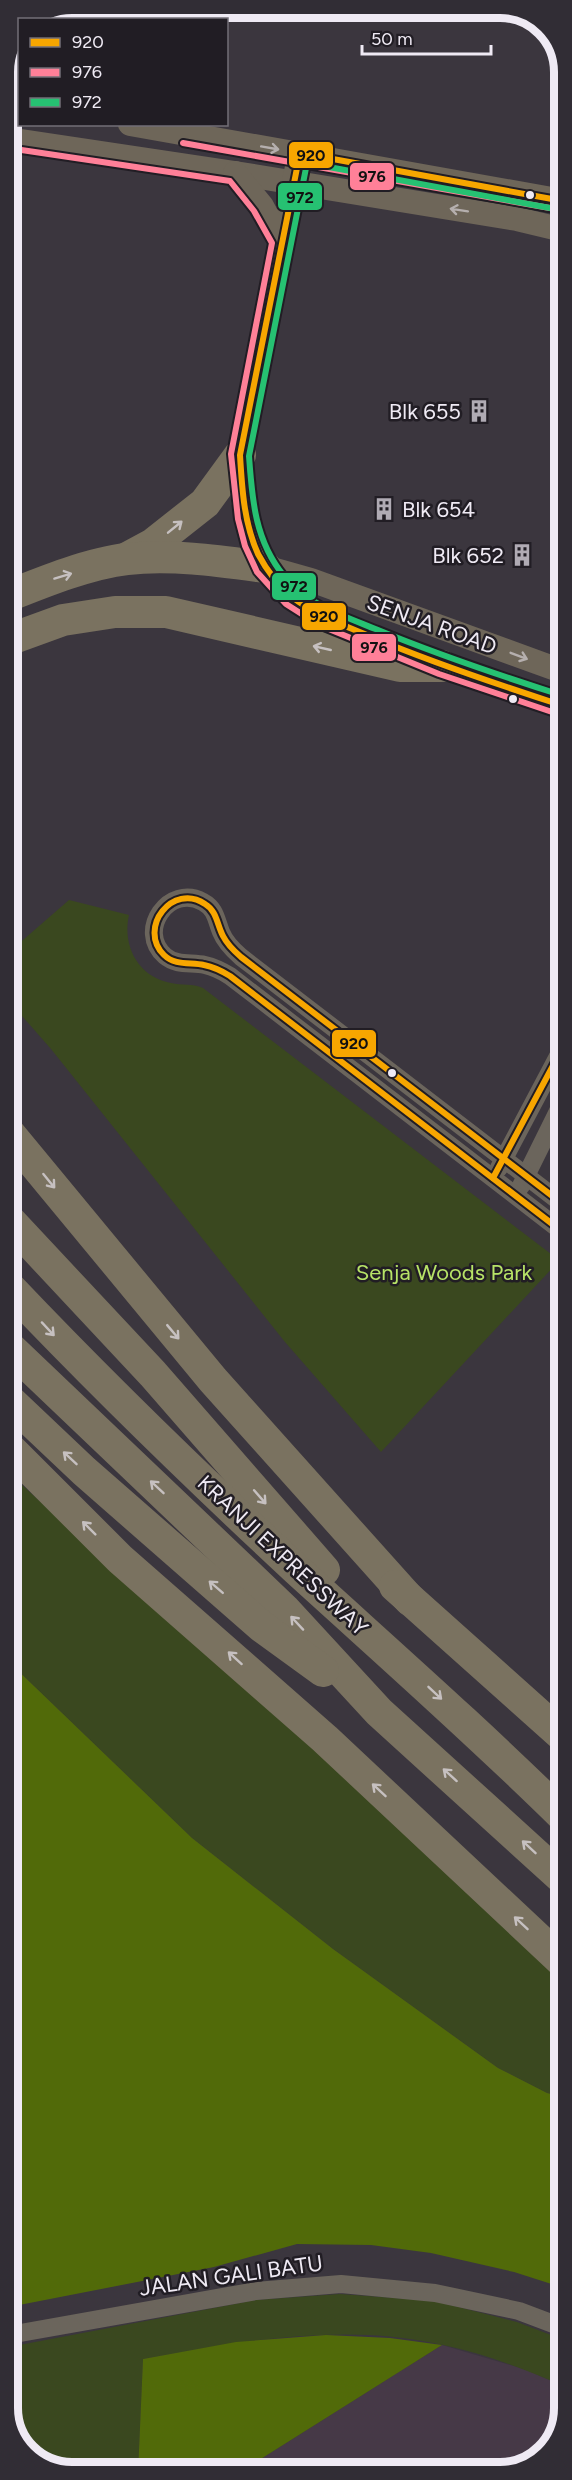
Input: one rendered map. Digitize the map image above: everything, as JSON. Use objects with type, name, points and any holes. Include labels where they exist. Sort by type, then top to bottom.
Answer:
[{"type":"highway","points":[[18,592],[48,580],[126,559],[153,544],[205,503],[240,455]]},
{"type":"highway","points":[[126,559],[184,559],[266,567]]},
{"type":"highway","points":[[18,636],[63,620],[116,612],[166,612],[400,666],[442,666]]},
{"type":"highway","points":[[18,1145],[213,1380],[410,1600]]},
{"type":"highway","points":[[18,1229],[153,1374],[411,1671]]},
{"type":"highway","name":"KRANJI EXPRESSWAY","points":[[18,1297],[76,1358],[189,1468],[411,1671],[554,1807]]},
{"type":"highway","points":[[18,1356],[285,1610],[380,1712],[554,1871]]},
{"type":"highway","points":[[153,1374],[554,1728]]},
{"type":"highway","points":[[18,1408],[84,1471],[261,1626],[380,1712]]},
{"type":"highway","points":[[18,1457],[120,1559],[325,1738],[554,1954]]},
{"type":"street","points":[[142,126],[554,199]]},
{"type":"street","points":[[18,140],[235,173],[517,219],[554,228]]},
{"type":"street","name":"SENJA ROAD","points":[[300,153],[240,455],[242,489],[253,543],[266,567],[292,597],[323,617],[442,666],[554,703]]},
{"type":"street","points":[[235,173],[262,206],[281,242]]},
{"type":"street","name":"SENJA ROAD","points":[[266,567],[311,580],[554,668]]},
{"type":"street","points":[[554,1197],[241,957],[231,948],[220,931],[213,910],[205,903],[195,898],[184,897],[164,906],[158,914],[154,925],[154,936],[164,955],[184,964],[208,965],[230,976],[554,1225]]},
{"type":"street","points":[[195,963],[205,959],[213,951],[220,931]]},
{"type":"street","points":[[493,1178],[554,1064]]},
{"type":"street","points":[[515,1195],[554,1119]]},
{"type":"street","name":"JALAN GALI BATU","points":[[18,2333],[256,2291],[341,2284],[435,2293],[519,2312],[554,2324]]},
{"type":"shaded area","points":[[442,2345],[524,2369],[554,2382],[553,2419],[547,2435],[530,2453],[511,2461],[256,2462]]},
{"type":"green space","name":"Senja Woods Park","points":[[69,900],[129,915],[128,938],[141,967],[159,980],[203,988],[551,1254],[554,1257],[554,1266],[381,1452],[285,1342],[51,1049],[18,1011],[18,944]]},
{"type":"green space","points":[[18,1481],[399,1825],[554,1974],[554,2095],[498,2068],[333,1949],[192,1838],[18,1671]]},
{"type":"green space","points":[[18,1671],[192,1838],[333,1949],[498,2068],[554,2095],[554,2285],[514,2272],[431,2253],[371,2245],[297,2244],[214,2267],[18,2305]]},
{"type":"green space","points":[[340,2294],[435,2301],[517,2322],[554,2336],[554,2382],[474,2353],[406,2338],[368,2335],[293,2337],[217,2346],[143,2359],[138,2462],[61,2461],[36,2449],[25,2435],[18,2408],[18,2345],[256,2300]]},
{"type":"green space","points":[[326,2335],[390,2338],[442,2345],[256,2462],[138,2462],[143,2359],[236,2342]]},
{"type":"transit line","name":"976","points":[[183,143],[554,209]]},
{"type":"transit line","name":"976","points":[[18,149],[230,181],[254,211],[272,243],[231,454],[238,519],[245,546],[257,572],[286,604],[319,625],[439,674],[554,713]]},
{"type":"transit line","name":"920","points":[[554,199],[300,153],[240,455],[244,506],[253,542],[269,571],[292,597],[321,615],[397,648],[554,703]]},
{"type":"transit line","name":"972","points":[[554,209],[307,163],[249,456],[254,504],[261,534],[274,563],[293,586],[304,595],[340,615],[401,639],[554,693]]},
{"type":"transit line","name":"920","points":[[554,1197],[241,957],[227,942],[214,914],[205,904],[193,899],[181,899],[171,903],[162,911],[155,933],[157,944],[164,955],[173,961],[211,967],[230,976],[554,1225]]},
{"type":"transit line","name":"920","points":[[493,1178],[554,1064]]},
{"type":"place","name":"Blk 655","points":[[479,411]]},
{"type":"place","name":"Blk 654","points":[[384,509]]},
{"type":"place","name":"Blk 652","points":[[522,555]]}]
